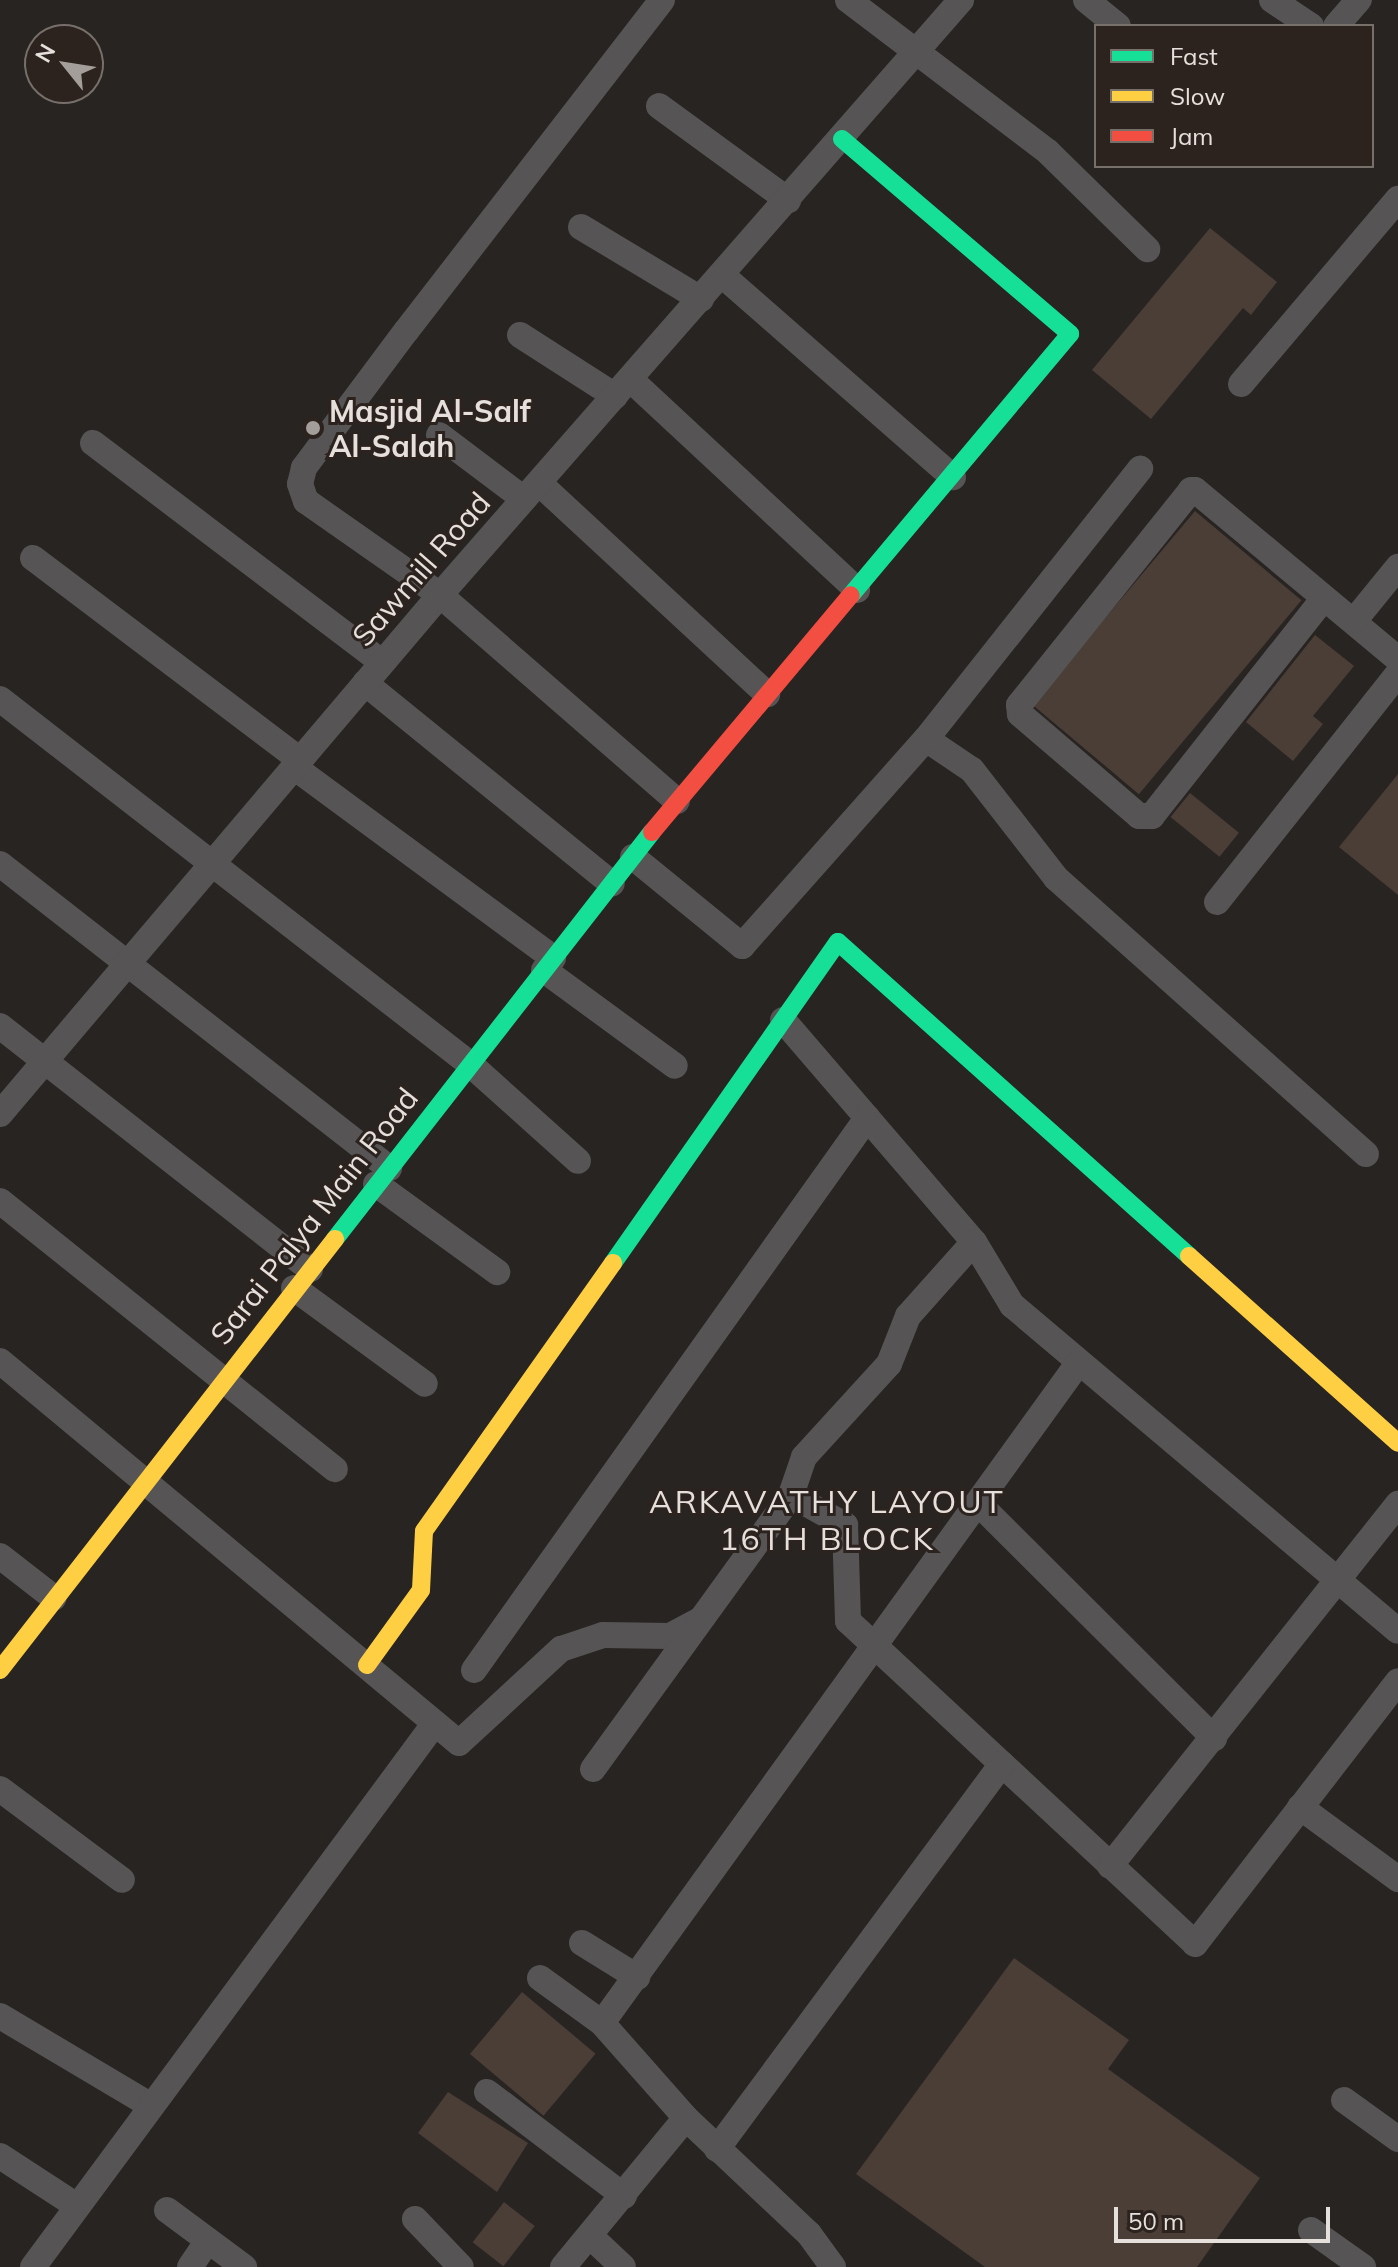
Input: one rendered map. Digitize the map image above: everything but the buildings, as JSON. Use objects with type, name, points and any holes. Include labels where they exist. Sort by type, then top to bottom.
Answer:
[{"type":"street","points":[[662,0],[304,468],[306,501],[440,595],[677,801]]},
{"type":"street","points":[[848,0],[919,50],[1048,152],[1147,249]]},
{"type":"street","name":"Sawmill Road","points":[[0,1114],[382,662],[961,0]]},
{"type":"street","points":[[1086,0],[1116,24]]},
{"type":"street","points":[[1272,0],[1308,24]]},
{"type":"street","points":[[1338,24],[1359,0]]},
{"type":"street","points":[[659,106],[788,200]]},
{"type":"street","name":"Sarai Palya Main Road","points":[[0,1670],[144,1477],[677,801],[953,477],[1070,334],[842,139]]},
{"type":"street","points":[[1241,384],[1398,199]]},
{"type":"street","points":[[581,227],[701,299]]},
{"type":"street","points":[[722,275],[953,477]]},
{"type":"street","points":[[520,335],[622,388],[857,590]]},
{"type":"street","points":[[439,435],[532,491],[767,694]]},
{"type":"street","points":[[93,443],[382,662]]},
{"type":"street","points":[[633,857],[742,946],[926,739],[1140,469]]},
{"type":"street","points":[[1324,598],[1152,816],[1139,816],[1020,714],[1019,705],[1191,490],[1354,621],[1398,659]]},
{"type":"street","points":[[33,558],[675,1066]]},
{"type":"street","points":[[1354,621],[1398,567]]},
{"type":"street","points":[[1217,902],[1398,674]]},
{"type":"street","points":[[365,683],[612,884]]},
{"type":"street","points":[[0,699],[214,862],[470,1064],[578,1161]]},
{"type":"street","points":[[926,739],[972,770],[1056,878],[1366,1154]]},
{"type":"street","points":[[0,864],[128,962],[497,1272]]},
{"type":"street","points":[[367,1665],[421,1590],[424,1531],[838,942],[1398,1443]]},
{"type":"street","points":[[783,1020],[974,1242],[1012,1305],[1077,1365],[1398,1631]]},
{"type":"street","points":[[0,1026],[45,1060],[425,1384]]},
{"type":"street","points":[[474,1670],[867,1118]]},
{"type":"street","points":[[0,1201],[335,1469]]},
{"type":"street","points":[[593,1769],[791,1495],[804,1457],[889,1364],[908,1316],[974,1242]]},
{"type":"street","points":[[0,1361],[144,1477],[459,1743],[561,1649],[603,1635],[670,1636],[700,1620]]},
{"type":"street","points":[[602,2023],[1077,1365]]},
{"type":"street","points":[[791,1495],[845,1525],[848,1621],[1195,1944],[1398,1681]]},
{"type":"street","points":[[979,1504],[1214,1738]]},
{"type":"street","points":[[1110,1866],[1214,1738],[1333,1580],[1398,1504]]},
{"type":"street","points":[[0,1556],[54,1598]]},
{"type":"street","points":[[33,2267],[435,1723]]},
{"type":"street","points":[[717,2149],[1002,1764]]},
{"type":"street","points":[[0,1789],[122,1880]]},
{"type":"street","points":[[1300,1807],[1398,1879]]},
{"type":"street","points":[[582,1943],[637,1977]]},
{"type":"street","points":[[540,1978],[602,2023],[686,2118],[809,2234],[833,2267]]},
{"type":"street","points":[[0,2016],[150,2105]]},
{"type":"street","points":[[487,2092],[624,2196]]},
{"type":"street","points":[[1344,2100],[1398,2139]]},
{"type":"street","points":[[563,2267],[686,2118]]},
{"type":"street","points":[[0,2156],[77,2206]]},
{"type":"street","points":[[167,2210],[244,2267]]},
{"type":"street","points":[[415,2219],[461,2267]]},
{"type":"street","points":[[1311,2230],[1363,2267]]},
{"type":"street","points":[[590,2236],[623,2267]]},
{"type":"street","points":[[190,2267],[208,2240]]},
{"type":"traffic: fast","points":[[842,139],[1070,334],[851,595]]},
{"type":"traffic: fast","points":[[335,1239],[652,832]]},
{"type":"traffic: fast","points":[[613,1263],[838,942],[1189,1256]]},
{"type":"traffic: slow","points":[[0,1670],[335,1239]]},
{"type":"traffic: slow","points":[[1189,1256],[1398,1443]]},
{"type":"traffic: slow","points":[[367,1665],[421,1590],[424,1531],[613,1263]]},
{"type":"traffic: jam","points":[[652,832],[851,595]]},
{"type":"place","name":"Masjid Al-Salf Al-Salah","points":[[313,428]]},
{"type":"district","name":"ARKAVATHY LAYOUT 16TH BLOCK","points":[[827,1520]]}]
